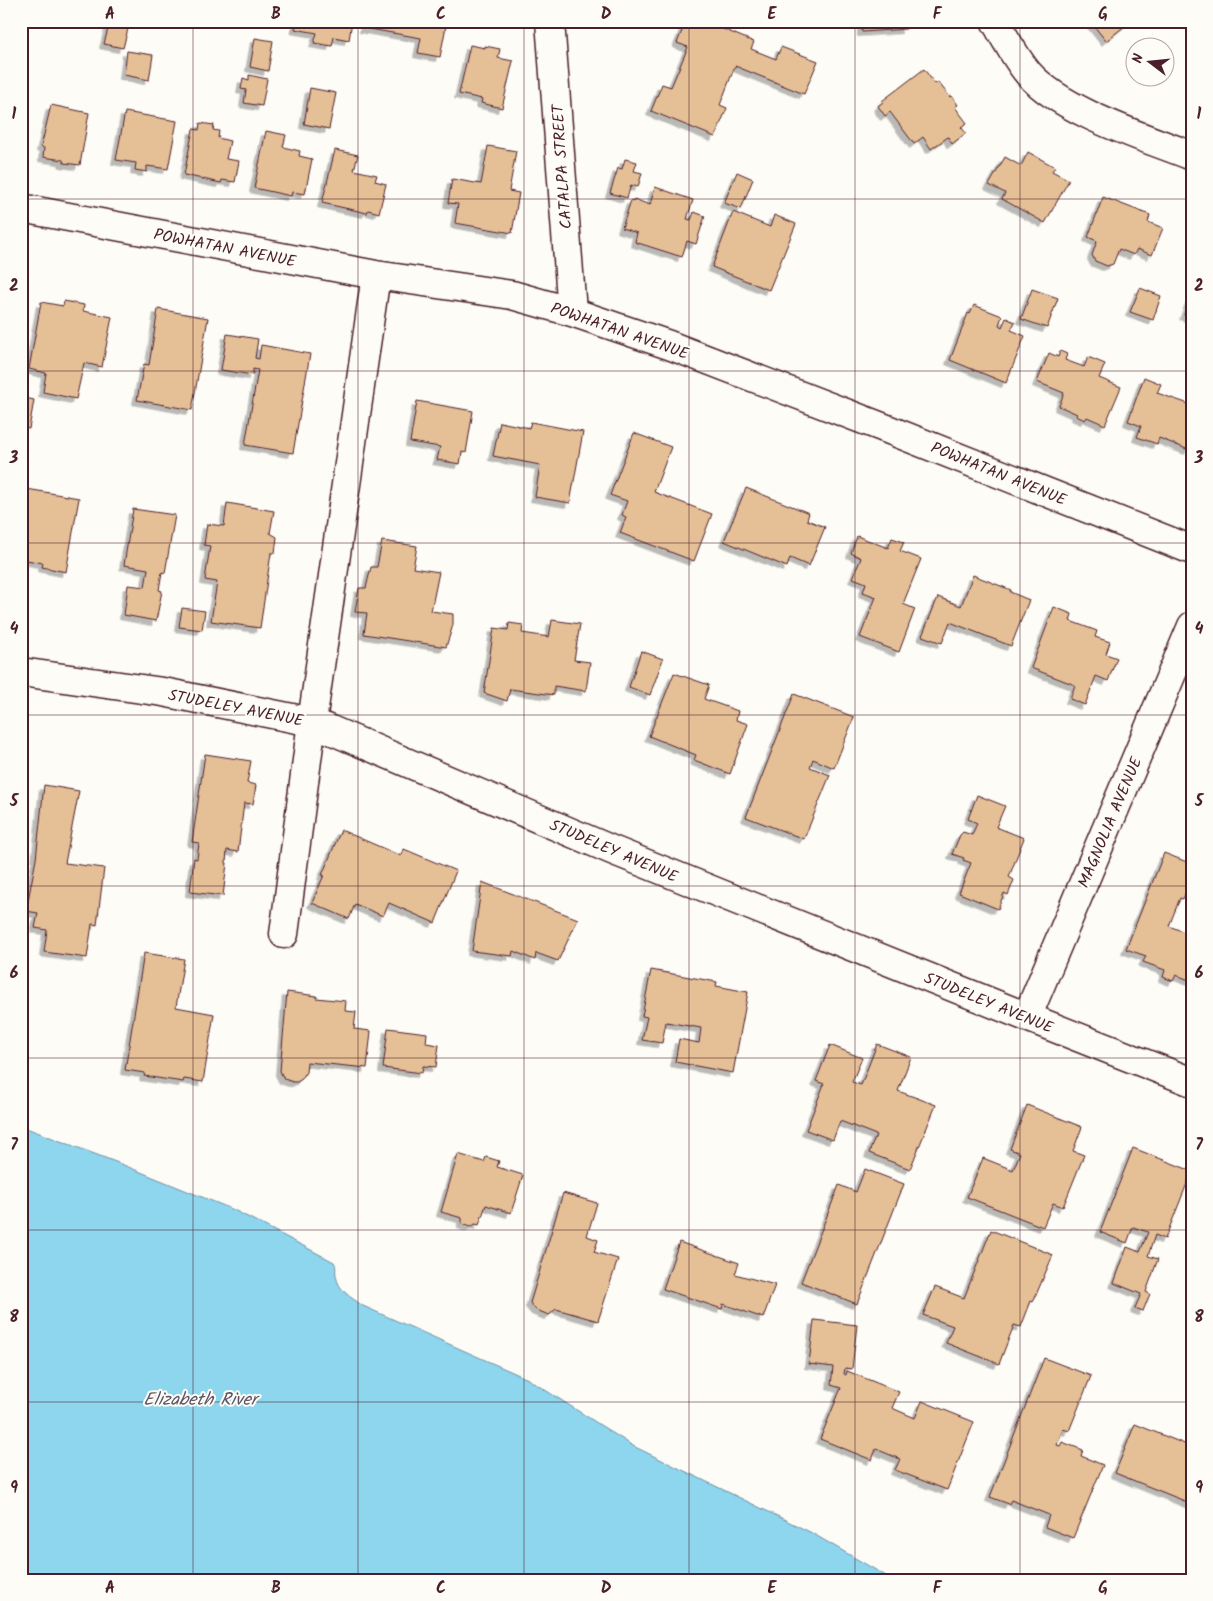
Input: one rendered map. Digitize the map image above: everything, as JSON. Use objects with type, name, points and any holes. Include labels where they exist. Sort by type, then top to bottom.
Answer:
[{"type":"street","name":"CATALPA STREET","points":[[550,21],[572,312]]},
{"type":"street","points":[[995,21],[1029,74],[1056,97],[1096,118],[1192,156]]},
{"type":"street","name":"POWHATAN AVENUE","points":[[21,208],[376,275],[512,295],[572,312],[669,345],[836,409],[1192,550]]},
{"type":"street","points":[[284,934],[312,722],[376,275]]},
{"type":"street","name":"MAGNOLIA AVENUE","points":[[1027,1018],[1192,626]]},
{"type":"street","name":"STUDELEY AVENUE","points":[[21,672],[163,692],[312,722],[612,850],[1027,1018],[1192,1082]]},
{"type":"water","name":"Elizabeth River","points":[[21,1126],[234,1210],[334,1262],[339,1285],[363,1306],[528,1379],[633,1446],[810,1532],[893,1580],[21,1580]]},
{"type":"building","points":[[110,21],[130,21],[123,48],[104,44]]},
{"type":"building","points":[[297,21],[352,21],[349,40],[334,37],[332,46],[314,43],[317,33],[295,29]]},
{"type":"building","points":[[365,21],[447,21],[440,57],[418,53],[421,38],[364,28]]},
{"type":"building","points":[[686,21],[704,21],[754,42],[751,49],[776,59],[781,47],[818,61],[804,94],[735,66],[720,105],[727,108],[715,137],[651,111],[662,84],[671,87],[688,47],[677,43]]},
{"type":"building","points":[[862,21],[905,21],[906,29],[862,32]]},
{"type":"building","points":[[1090,21],[1131,21],[1106,41]]},
{"type":"building","points":[[255,38],[273,41],[268,71],[250,67]]},
{"type":"building","points":[[470,45],[500,49],[498,58],[513,61],[502,108],[481,103],[482,99],[459,94]]},
{"type":"building","points":[[127,51],[153,55],[149,80],[124,75]]},
{"type":"building","points":[[924,69],[935,84],[938,82],[950,97],[952,96],[958,105],[955,107],[967,123],[961,127],[966,133],[952,144],[948,137],[931,149],[923,137],[914,144],[890,112],[885,116],[878,106]]},
{"type":"building","points":[[249,75],[267,79],[262,106],[244,103],[246,90],[241,89],[243,78],[249,80]]},
{"type":"building","points":[[310,88],[336,93],[329,129],[304,124]]},
{"type":"building","points":[[51,105],[89,113],[80,165],[43,157],[44,148],[41,147]]},
{"type":"building","points":[[21,109],[26,110],[21,132]]},
{"type":"building","points":[[125,112],[177,121],[168,169],[147,166],[147,172],[135,170],[136,163],[116,160]]},
{"type":"building","points":[[200,123],[214,125],[213,130],[219,131],[218,138],[230,141],[226,159],[239,161],[235,182],[222,180],[221,183],[184,175],[193,129],[199,130]]},
{"type":"building","points":[[266,131],[286,135],[283,147],[300,151],[299,156],[312,159],[305,194],[292,192],[291,196],[254,188]]},
{"type":"building","points":[[488,146],[516,151],[509,191],[519,193],[512,233],[455,223],[458,204],[448,203],[452,179],[481,184]]},
{"type":"building","points":[[335,150],[358,155],[354,170],[377,175],[375,181],[386,184],[379,213],[368,210],[367,213],[322,203]]},
{"type":"building","points":[[1028,152],[1055,167],[1052,171],[1069,180],[1045,223],[1002,199],[1005,193],[989,185],[1005,157],[1021,166]]},
{"type":"building","points":[[625,159],[637,162],[634,171],[642,173],[638,187],[631,185],[627,198],[610,193],[618,168],[622,169]]},
{"type":"building","points":[[737,172],[753,179],[741,209],[724,203]]},
{"type":"building","points":[[655,187],[693,200],[687,219],[691,220],[694,212],[705,216],[696,244],[687,241],[682,257],[635,242],[637,233],[622,228],[631,200],[633,201],[634,199],[650,205]]},
{"type":"building","points":[[1103,197],[1150,215],[1148,222],[1163,228],[1152,255],[1137,249],[1134,255],[1119,249],[1113,264],[1107,266],[1095,261],[1092,255],[1097,241],[1088,237]]},
{"type":"building","points":[[733,212],[770,227],[774,215],[796,224],[769,290],[712,267]]},
{"type":"building","points":[[1140,288],[1161,296],[1153,320],[1130,312]]},
{"type":"building","points":[[1032,289],[1058,298],[1047,328],[1021,319]]},
{"type":"building","points":[[1192,297],[1192,318],[1184,315]]},
{"type":"building","points":[[64,301],[84,305],[83,311],[112,317],[102,367],[84,363],[76,399],[43,392],[46,373],[29,369],[41,302],[63,306]]},
{"type":"building","points":[[974,305],[1002,316],[999,325],[1002,327],[1006,318],[1015,322],[1011,330],[1025,336],[1006,383],[950,360],[968,313],[970,314]]},
{"type":"building","points":[[158,309],[208,318],[192,410],[137,400],[144,364],[149,365]]},
{"type":"building","points":[[227,334],[258,339],[255,358],[259,359],[261,345],[310,354],[293,453],[245,445],[258,370],[253,369],[253,375],[221,370]]},
{"type":"building","points":[[1060,351],[1067,354],[1065,360],[1084,367],[1088,357],[1105,364],[1099,378],[1121,387],[1105,425],[1087,417],[1085,420],[1059,406],[1064,393],[1037,382],[1049,353],[1058,357]]},
{"type":"building","points":[[1144,377],[1161,384],[1157,393],[1192,405],[1192,444],[1189,450],[1159,438],[1157,444],[1137,437],[1141,426],[1128,421]]},
{"type":"building","points":[[21,397],[34,400],[29,429],[21,427]]},
{"type":"building","points":[[417,401],[473,411],[466,453],[462,452],[460,464],[437,460],[440,447],[410,442]]},
{"type":"building","points":[[500,422],[529,428],[531,422],[583,432],[570,503],[535,497],[540,465],[493,456]]},
{"type":"building","points":[[634,433],[671,447],[654,492],[712,514],[694,561],[620,533],[626,517],[622,515],[627,501],[610,495]]},
{"type":"building","points":[[21,488],[79,498],[66,572],[42,567],[43,563],[21,559]]},
{"type":"building","points":[[746,488],[809,513],[807,520],[825,527],[809,566],[790,558],[787,567],[724,541]]},
{"type":"building","points":[[227,503],[274,511],[270,533],[277,537],[275,553],[271,553],[260,628],[211,621],[217,582],[205,580],[210,546],[204,545],[207,524],[224,526]]},
{"type":"building","points":[[133,509],[175,515],[165,573],[162,572],[159,590],[162,591],[156,621],[124,615],[128,585],[145,587],[148,569],[124,565]]},
{"type":"building","points":[[857,536],[888,548],[892,538],[904,542],[900,551],[921,559],[903,604],[915,609],[899,652],[860,637],[876,597],[863,592],[866,583],[853,578],[861,558],[851,553]]},
{"type":"building","points":[[382,541],[417,546],[413,568],[439,572],[431,611],[453,614],[453,625],[446,647],[364,634],[367,613],[355,612],[359,588],[366,588],[371,567],[377,567]]},
{"type":"building","points":[[973,575],[1011,590],[1010,592],[1029,600],[1011,646],[950,622],[942,643],[922,636],[938,597],[961,606]]},
{"type":"building","points":[[1054,607],[1072,614],[1070,621],[1097,631],[1095,637],[1110,642],[1106,654],[1117,658],[1108,681],[1096,676],[1085,705],[1070,699],[1075,685],[1031,668]]},
{"type":"building","points":[[182,608],[205,611],[202,630],[179,627]]},
{"type":"building","points":[[552,620],[580,624],[574,660],[590,662],[586,691],[554,686],[554,695],[510,689],[507,701],[484,693],[494,628],[508,630],[509,623],[523,625],[522,633],[549,637]]},
{"type":"building","points":[[641,651],[663,659],[650,695],[629,687]]},
{"type":"building","points":[[674,673],[709,685],[704,699],[738,711],[736,720],[748,724],[730,774],[694,760],[696,755],[649,736]]},
{"type":"building","points":[[794,694],[854,717],[834,768],[813,759],[810,767],[830,775],[804,839],[746,817]]},
{"type":"building","points":[[205,754],[251,761],[247,783],[256,785],[253,804],[244,803],[238,852],[227,850],[223,896],[190,892],[194,858],[197,859],[199,843],[192,842]]},
{"type":"building","points":[[44,785],[79,791],[65,863],[104,868],[97,925],[92,924],[87,958],[44,952],[47,930],[35,928],[38,913],[26,911],[36,859]]},
{"type":"building","points":[[977,795],[1005,806],[996,827],[1024,838],[1009,877],[1014,880],[1008,895],[1004,893],[998,909],[959,893],[971,863],[963,860],[964,858],[952,854],[963,832],[972,835],[977,823],[968,819]]},
{"type":"building","points":[[341,830],[401,856],[404,849],[456,871],[435,923],[389,903],[383,916],[355,904],[349,919],[312,903]]},
{"type":"building","points":[[1164,853],[1192,864],[1192,877],[1183,899],[1180,898],[1169,926],[1192,935],[1192,981],[1176,975],[1173,981],[1163,977],[1165,970],[1143,962],[1146,956],[1126,949]]},
{"type":"building","points":[[482,882],[578,919],[558,961],[536,953],[535,960],[513,951],[512,956],[472,951]]},
{"type":"building","points":[[144,953],[184,959],[176,1007],[214,1014],[203,1082],[184,1079],[183,1082],[144,1076],[145,1073],[125,1070]]},
{"type":"building","points":[[651,970],[717,982],[716,986],[748,992],[733,1073],[675,1062],[679,1039],[699,1043],[701,1028],[666,1022],[662,1043],[642,1040],[647,1017],[642,1016]]},
{"type":"building","points":[[287,992],[317,996],[316,998],[346,1001],[345,1011],[356,1012],[354,1029],[371,1031],[367,1068],[307,1062],[306,1072],[302,1079],[293,1082],[284,1079],[280,1071]]},
{"type":"building","points":[[388,1028],[427,1033],[426,1043],[439,1045],[436,1067],[423,1066],[422,1073],[383,1068]]},
{"type":"building","points":[[877,1044],[911,1057],[898,1091],[936,1105],[910,1169],[869,1153],[876,1135],[840,1121],[833,1140],[806,1130],[824,1084],[816,1081],[830,1045],[862,1058],[852,1082],[861,1085]]},
{"type":"building","points":[[1027,1105],[1082,1127],[1073,1151],[1084,1155],[1063,1207],[1053,1203],[1043,1227],[967,1197],[983,1158],[1013,1170],[1020,1153],[1010,1149]]},
{"type":"building","points":[[1133,1148],[1192,1171],[1165,1239],[1155,1235],[1148,1256],[1158,1259],[1146,1292],[1150,1294],[1143,1311],[1135,1308],[1141,1294],[1114,1283],[1127,1247],[1140,1252],[1148,1232],[1133,1227],[1127,1243],[1100,1232]]},
{"type":"building","points":[[458,1154],[484,1162],[486,1157],[499,1161],[497,1167],[523,1175],[511,1213],[486,1205],[479,1225],[475,1224],[471,1227],[462,1224],[462,1218],[441,1212]]},
{"type":"building","points":[[865,1169],[904,1184],[857,1304],[801,1282],[839,1185],[856,1192]]},
{"type":"building","points":[[563,1193],[597,1203],[587,1236],[598,1240],[594,1252],[618,1259],[598,1321],[556,1309],[549,1315],[536,1310],[530,1303]]},
{"type":"building","points":[[991,1230],[1053,1255],[1021,1327],[1014,1325],[999,1364],[946,1343],[953,1326],[923,1315],[935,1287],[964,1298]]},
{"type":"building","points":[[679,1242],[739,1263],[735,1274],[775,1285],[763,1318],[723,1304],[722,1309],[663,1289]]},
{"type":"building","points":[[814,1320],[857,1325],[852,1369],[845,1368],[844,1374],[846,1375],[847,1371],[899,1392],[892,1408],[915,1418],[922,1401],[974,1422],[947,1490],[895,1470],[900,1459],[876,1449],[872,1460],[820,1439],[841,1388],[831,1385],[833,1367],[809,1364]]},
{"type":"building","points":[[1044,1358],[1091,1376],[1069,1431],[1063,1429],[1057,1445],[1060,1446],[1062,1442],[1083,1450],[1081,1456],[1103,1465],[1073,1538],[1045,1527],[1049,1515],[1011,1500],[1009,1504],[990,1497]]},
{"type":"building","points":[[1135,1424],[1192,1447],[1192,1504],[1115,1473]]}]
